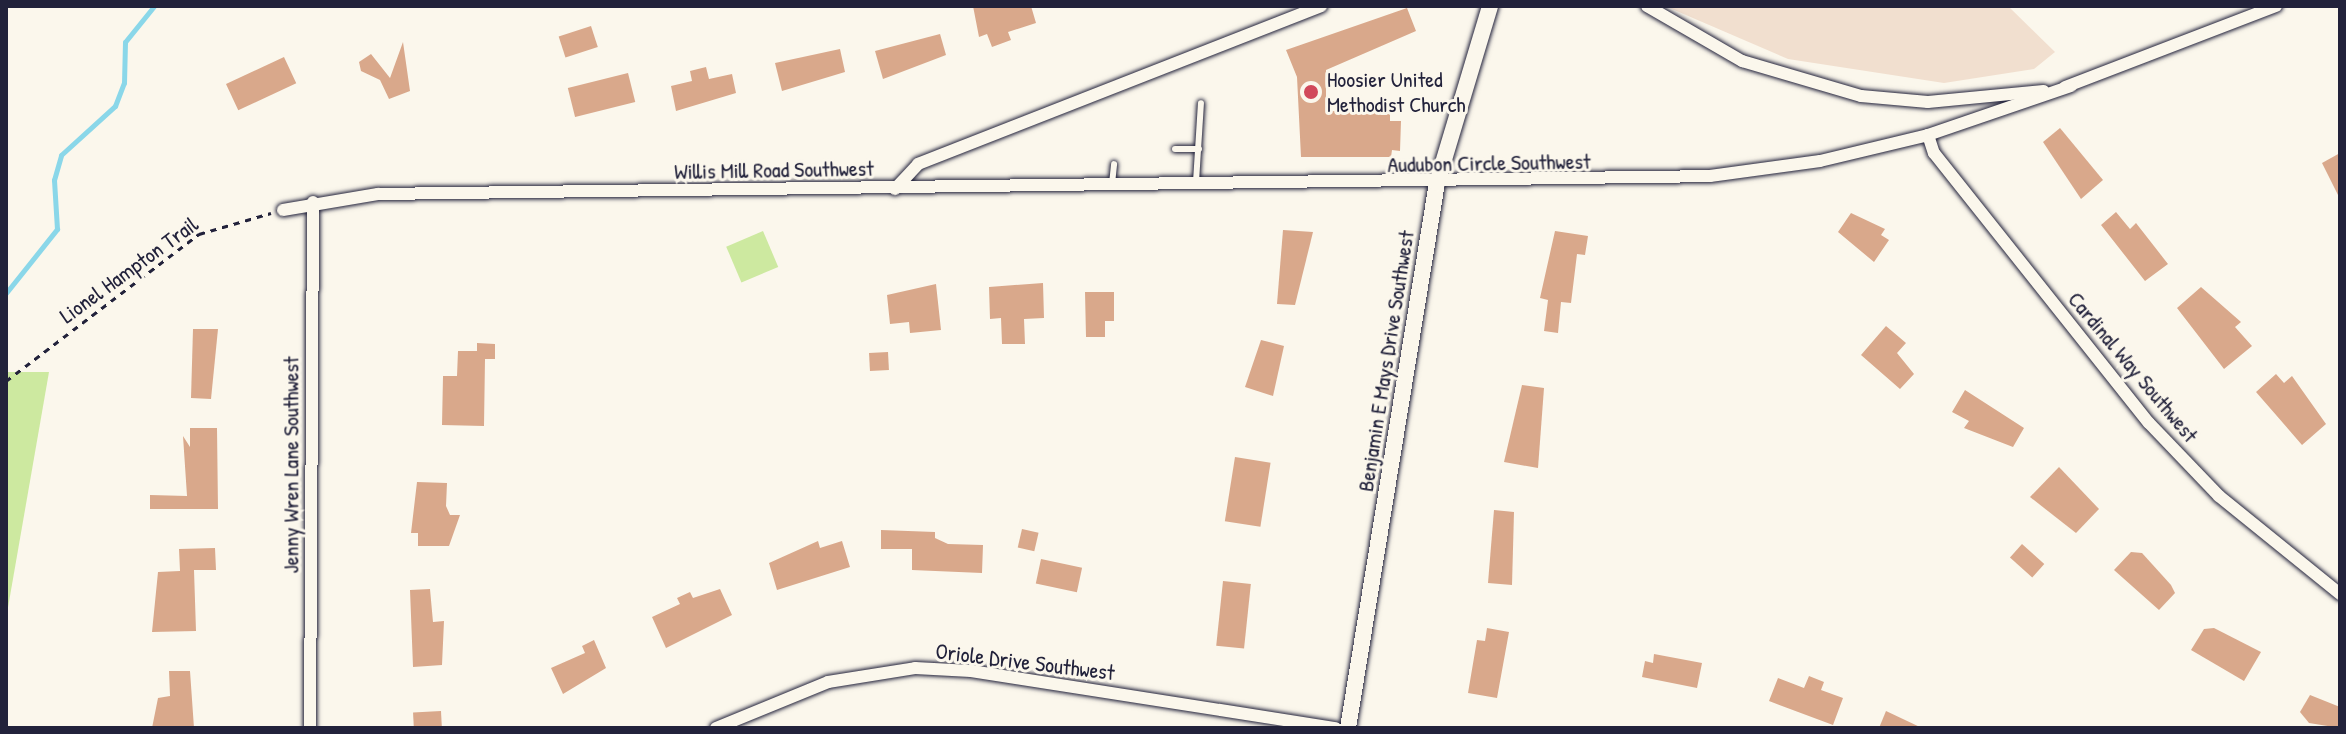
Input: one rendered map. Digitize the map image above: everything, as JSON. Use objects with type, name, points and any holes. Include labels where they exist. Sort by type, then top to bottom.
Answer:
[{"type":"street","name":"Willis Mill Road Southwest","points":[[283,210],[313,202],[378,194],[895,189],[918,164],[1321,6]]},
{"type":"street","name":"Benjamin E Mays Drive Southwest","points":[[1348,728],[1437,183],[1490,6]]},
{"type":"street","points":[[1647,6],[1742,61],[1861,96],[1968,100],[2071,86],[2276,6]]},
{"type":"street","name":"Audubon Circle Southwest","points":[[895,189],[1437,183],[1710,176],[1820,161],[1928,135],[2071,86]]},
{"type":"street","name":"Cardinal Way Southwest","points":[[1928,135],[1934,153],[2149,423],[2219,496],[2340,594]]},
{"type":"street","name":"Jenny Wren Lane Southwest","points":[[310,728],[313,202]]},
{"type":"street","name":"Oriole Drive Southwest","points":[[716,728],[828,682],[915,668],[971,671],[1336,728]]},
{"type":"lane","points":[[1196,186],[1201,103]]},
{"type":"lane","points":[[1175,149],[1199,149]]},
{"type":"lane","points":[[1112,187],[1114,164]]},
{"type":"path","name":"Lionel Hampton Trail","points":[[6,381],[199,234],[283,210]]},
{"type":"shaded area","points":[[1665,6],[2008,6],[2055,52],[2034,69],[1944,83],[1788,59]]},
{"type":"green space","points":[[763,231],[778,267],[741,283],[726,247]]},
{"type":"green space","points":[[6,372],[49,372],[6,619]]},
{"type":"building","points":[[973,6],[1031,6],[1036,23],[1008,32],[1011,40],[992,47],[987,34],[979,37]]},
{"type":"building","name":"Hoosier United Methodist Church","points":[[1407,8],[1416,31],[1326,70],[1326,111],[1390,112],[1390,121],[1401,121],[1400,151],[1392,150],[1391,157],[1301,157],[1297,77],[1286,50]]},
{"type":"building","points":[[591,26],[598,47],[565,57],[559,37]]},
{"type":"building","points":[[940,34],[946,55],[883,79],[875,51]]},
{"type":"building","points":[[403,42],[410,91],[389,99],[380,80],[361,71],[359,62],[371,54],[390,78]]},
{"type":"building","points":[[840,49],[845,72],[782,91],[775,63]]},
{"type":"building","points":[[284,57],[296,83],[238,110],[226,84]]},
{"type":"building","points":[[706,67],[709,79],[732,74],[736,93],[676,111],[671,86],[692,81],[690,71]]},
{"type":"building","points":[[628,73],[635,102],[575,117],[568,88]]},
{"type":"building","points":[[2060,128],[2103,180],[2081,199],[2043,142]]},
{"type":"building","points":[[2340,153],[2340,199],[2322,163]]},
{"type":"building","points":[[2116,212],[2130,229],[2136,223],[2168,264],[2145,281],[2101,225]]},
{"type":"building","points":[[1851,213],[1885,229],[1881,235],[1889,240],[1874,262],[1838,232]]},
{"type":"building","points":[[1283,230],[1313,232],[1295,305],[1277,304]]},
{"type":"building","points":[[1555,231],[1588,236],[1585,255],[1577,254],[1571,303],[1561,302],[1558,333],[1544,331],[1548,300],[1540,298]]},
{"type":"building","points":[[1043,283],[1044,318],[1024,319],[1025,344],[1002,344],[1001,318],[990,319],[989,287]]},
{"type":"building","points":[[936,284],[941,330],[910,333],[909,322],[890,324],[887,295]]},
{"type":"building","points":[[2201,287],[2241,322],[2235,327],[2252,346],[2224,369],[2177,308]]},
{"type":"building","points":[[1085,292],[1114,292],[1114,321],[1105,321],[1105,337],[1086,337]]},
{"type":"building","points":[[1886,326],[1906,343],[1897,353],[1914,374],[1900,389],[1861,355]]},
{"type":"building","points":[[193,329],[218,329],[211,399],[191,398]]},
{"type":"building","points":[[1261,340],[1284,346],[1273,396],[1245,387]]},
{"type":"building","points":[[477,343],[495,344],[495,359],[485,359],[484,426],[442,425],[443,376],[457,376],[458,351],[477,351]]},
{"type":"building","points":[[888,352],[889,370],[870,371],[869,353]]},
{"type":"building","points":[[2276,374],[2284,383],[2292,376],[2326,424],[2302,445],[2256,392]]},
{"type":"building","points":[[1522,385],[1544,388],[1538,468],[1504,462]]},
{"type":"building","points":[[1965,390],[2024,428],[2013,447],[1964,428],[1969,421],[1952,412]]},
{"type":"building","points":[[190,428],[217,428],[218,509],[150,509],[150,495],[187,496],[183,436],[190,447]]},
{"type":"building","points":[[1235,457],[1271,463],[1260,527],[1225,521]]},
{"type":"building","points":[[2059,467],[2099,509],[2076,533],[2030,497]]},
{"type":"building","points":[[417,482],[447,483],[446,506],[450,515],[460,515],[449,546],[418,546],[418,533],[411,533]]},
{"type":"building","points":[[1494,510],[1514,512],[1512,585],[1488,583]]},
{"type":"building","points":[[1022,529],[1039,533],[1034,551],[1018,548]]},
{"type":"building","points":[[881,530],[935,532],[935,538],[948,544],[983,545],[982,573],[912,570],[912,549],[881,549]]},
{"type":"building","points":[[818,541],[820,548],[842,541],[850,567],[777,590],[769,563]]},
{"type":"building","points":[[2022,544],[2044,564],[2032,577],[2010,557]]},
{"type":"building","points":[[215,548],[216,570],[194,570],[196,631],[152,632],[158,572],[180,571],[179,549]]},
{"type":"building","points":[[2131,552],[2142,553],[2175,593],[2159,610],[2114,570]]},
{"type":"building","points":[[1041,559],[1082,568],[1077,592],[1036,583]]},
{"type":"building","points":[[1223,581],[1251,584],[1244,649],[1216,646]]},
{"type":"building","points":[[430,589],[433,622],[444,621],[442,665],[413,667],[410,590]]},
{"type":"building","points":[[720,589],[732,615],[666,648],[652,617],[680,604],[677,598],[690,592],[693,598]]},
{"type":"building","points":[[1487,628],[1509,632],[1497,698],[1468,693],[1477,640],[1485,641]]},
{"type":"building","points":[[2214,628],[2261,652],[2244,681],[2191,650],[2204,629]]},
{"type":"building","points":[[594,640],[606,668],[563,694],[551,668],[585,653],[582,646]]},
{"type":"building","points":[[1654,654],[1702,663],[1697,688],[1642,677],[1645,661],[1653,663]]},
{"type":"building","points":[[169,671],[190,671],[194,728],[152,728],[158,698],[170,696]]},
{"type":"building","points":[[1809,676],[1824,682],[1821,690],[1843,698],[1833,725],[1769,701],[1778,678],[1804,688]]},
{"type":"building","points":[[2310,695],[2340,707],[2340,728],[2309,723],[2300,712]]},
{"type":"building","points":[[441,711],[442,728],[414,728],[413,712]]},
{"type":"building","points":[[1886,711],[1922,728],[1879,728]]},
{"type":"waterway","points":[[6,293],[57,229],[54,180],[61,155],[115,106],[124,83],[125,42],[154,6]]},
{"type":"place","name":"Hoosier United Methodist Church","points":[[1311,92]]}]
